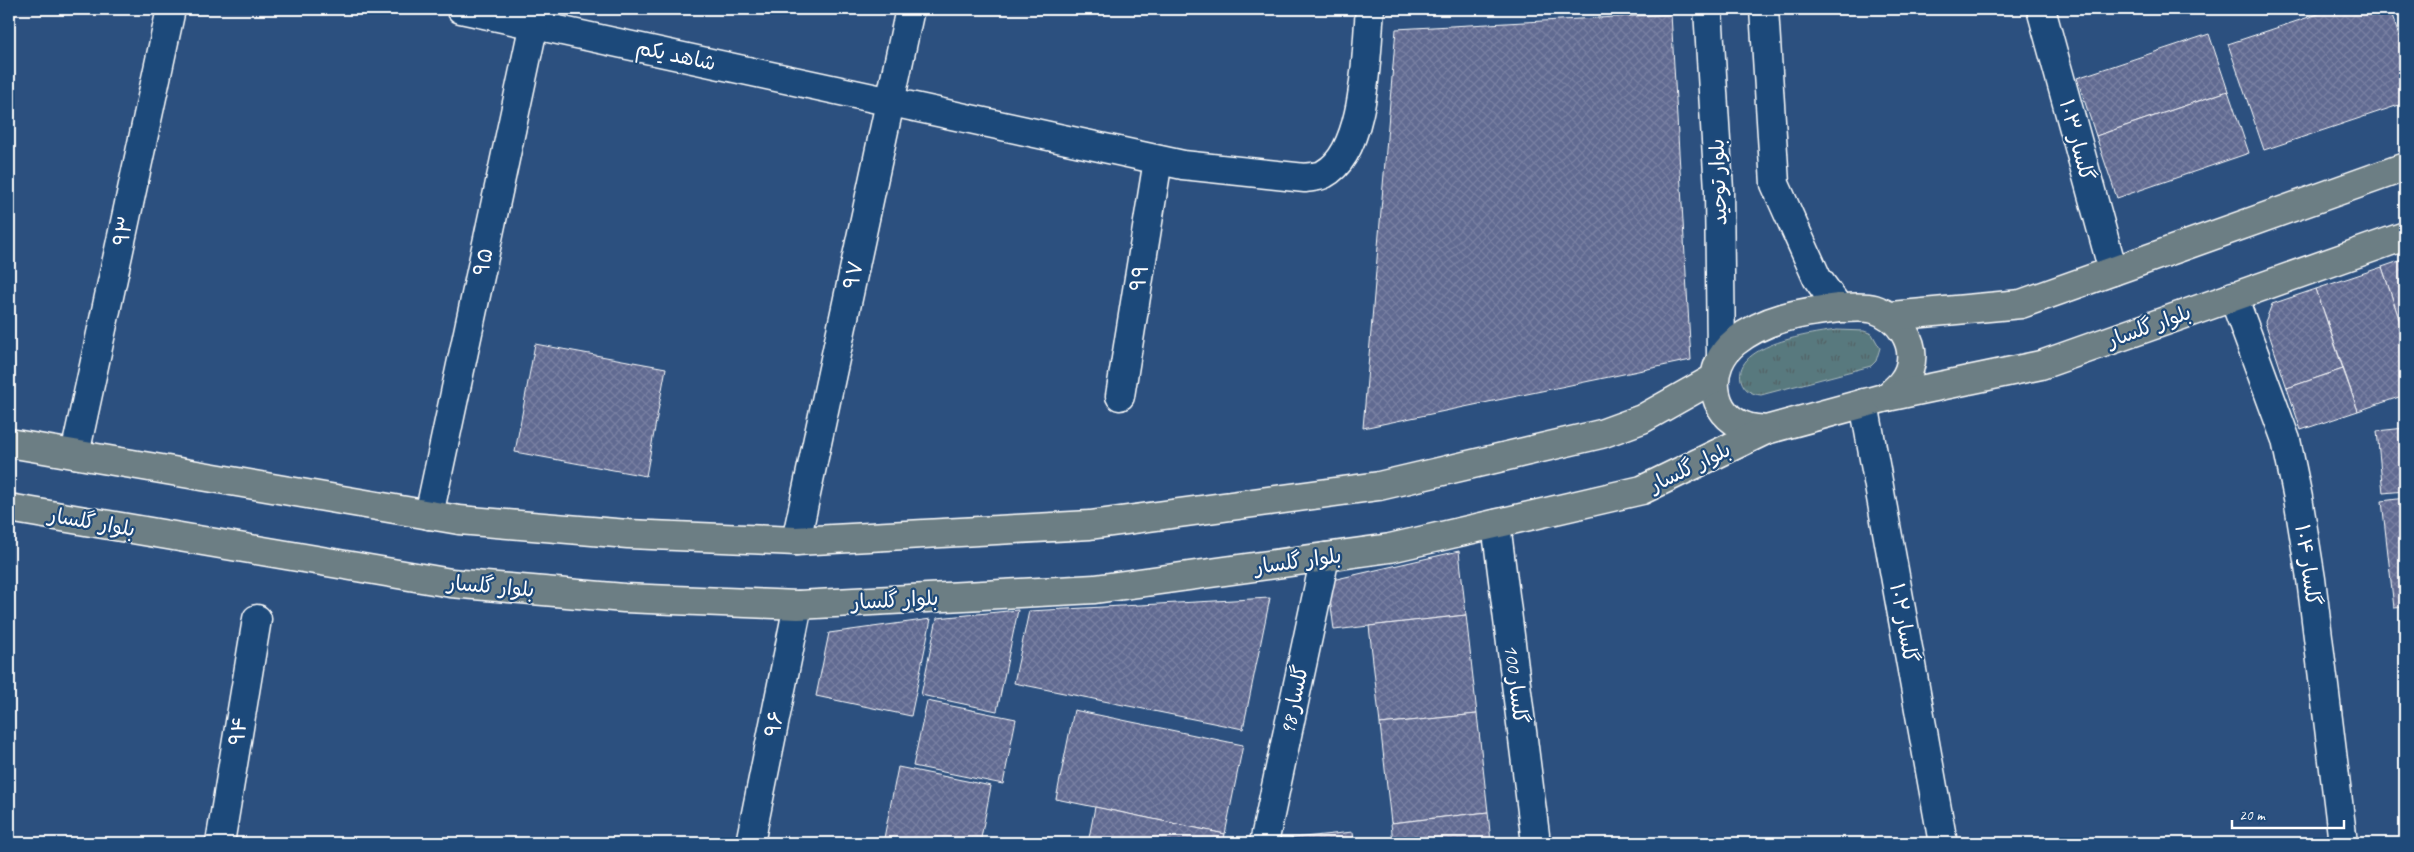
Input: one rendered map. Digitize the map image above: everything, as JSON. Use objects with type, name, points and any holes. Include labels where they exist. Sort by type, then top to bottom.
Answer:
[{"type":"main road","points":[[1891,316],[2021,304],[2405,167]]},
{"type":"main road","name":"بلوار گلسار","points":[[9,508],[451,583],[624,598],[798,605],[1096,588],[1390,548],[1642,490],[1766,430],[1876,400],[2040,365],[2405,236]]},
{"type":"main road","points":[[9,443],[459,520],[628,534],[796,541],[1090,525],[1379,486],[1602,434],[1642,419],[1717,367],[1735,342],[1759,326],[1800,313],[1839,308],[1872,308],[1891,316],[1906,332],[1911,352],[1909,370],[1901,385],[1876,400]]},
{"type":"main road","points":[[1717,367],[1718,402],[1730,418],[1747,427],[1766,430]]},
{"type":"street","name":"۹۳","points":[[75,454],[171,9]]},
{"type":"street","name":"شاهد یکم","points":[[461,9],[536,17],[890,101],[1158,160],[1183,165],[1305,178],[1323,174],[1335,164],[1349,145],[1360,114],[1370,9]]},
{"type":"street","name":"۹۷","points":[[796,541],[910,9]]},
{"type":"street","name":"بلوار توحید","points":[[1708,9],[1719,190],[1717,367]]},
{"type":"street","points":[[1764,9],[1775,184],[1817,278],[1839,308]]},
{"type":"street","name":"گلسار ۱۰۳","points":[[2041,9],[2113,271]]},
{"type":"street","name":"۹۵","points":[[429,515],[536,17]]},
{"type":"street","name":"۹۹","points":[[1120,396],[1158,160]]},
{"type":"street","name":"گلسار ۱۰۴","points":[[2233,296],[2286,440],[2298,498],[2311,579],[2343,843]]},
{"type":"street","name":"گلسار ۱۰۲","points":[[1876,400],[1943,843]]},
{"type":"street","name":"گلسار 100","points":[[1496,524],[1536,843]]},
{"type":"street","name":"گلسار 98","points":[[1264,843],[1325,557]]},
{"type":"street","name":"۹۶","points":[[750,843],[798,605]]},
{"type":"street","name":"۹۴","points":[[220,843],[257,619]]},
{"type":"green space","points":[[1837,330],[1864,331],[1872,334],[1880,348],[1876,361],[1871,366],[1761,395],[1754,394],[1744,386],[1741,380],[1742,368],[1749,357],[1762,349],[1794,338]]},
{"type":"building","points":[[2333,9],[2390,9],[2405,54],[2405,103],[2264,150],[2228,44]]},
{"type":"building","points":[[1671,14],[1691,360],[1363,428],[1396,29]]},
{"type":"building","points":[[2209,34],[2228,91],[2096,136],[2077,78]]},
{"type":"building","points":[[2228,91],[2249,153],[2117,198],[2096,136]]},
{"type":"building","points":[[2405,259],[2405,337],[2382,267]]},
{"type":"building","points":[[2382,267],[2405,337],[2405,395],[2358,411],[2316,289]]},
{"type":"building","points":[[2316,289],[2343,369],[2287,388],[2265,322],[2272,304]]},
{"type":"building","points":[[535,344],[666,368],[646,476],[515,452]]},
{"type":"building","points":[[2343,369],[2358,411],[2301,430],[2287,388]]},
{"type":"building","points":[[2405,428],[2405,491],[2383,493],[2377,431]]},
{"type":"building","points":[[2405,498],[2405,607],[2394,608],[2382,501]]},
{"type":"building","points":[[1459,551],[1466,615],[1334,630],[1328,581]]},
{"type":"building","points":[[1270,598],[1243,729],[1014,683],[1029,611]]},
{"type":"building","points":[[1018,610],[997,711],[921,695],[937,618]]},
{"type":"building","points":[[1466,615],[1477,714],[1380,724],[1369,626]]},
{"type":"building","points":[[931,619],[911,716],[816,696],[829,633]]},
{"type":"building","points":[[927,701],[1016,719],[1003,784],[913,766]]},
{"type":"building","points":[[1074,710],[1243,745],[1225,834],[1056,799]]},
{"type":"building","points":[[1477,714],[1488,812],[1391,823],[1380,724]]},
{"type":"building","points":[[898,767],[991,786],[980,843],[883,843]]},
{"type":"building","points":[[1095,807],[1225,834],[1223,843],[1088,843]]},
{"type":"building","points":[[1488,812],[1491,843],[1393,843],[1391,823]]},
{"type":"building","points":[[1353,832],[1354,843],[1274,843],[1274,840]]}]
